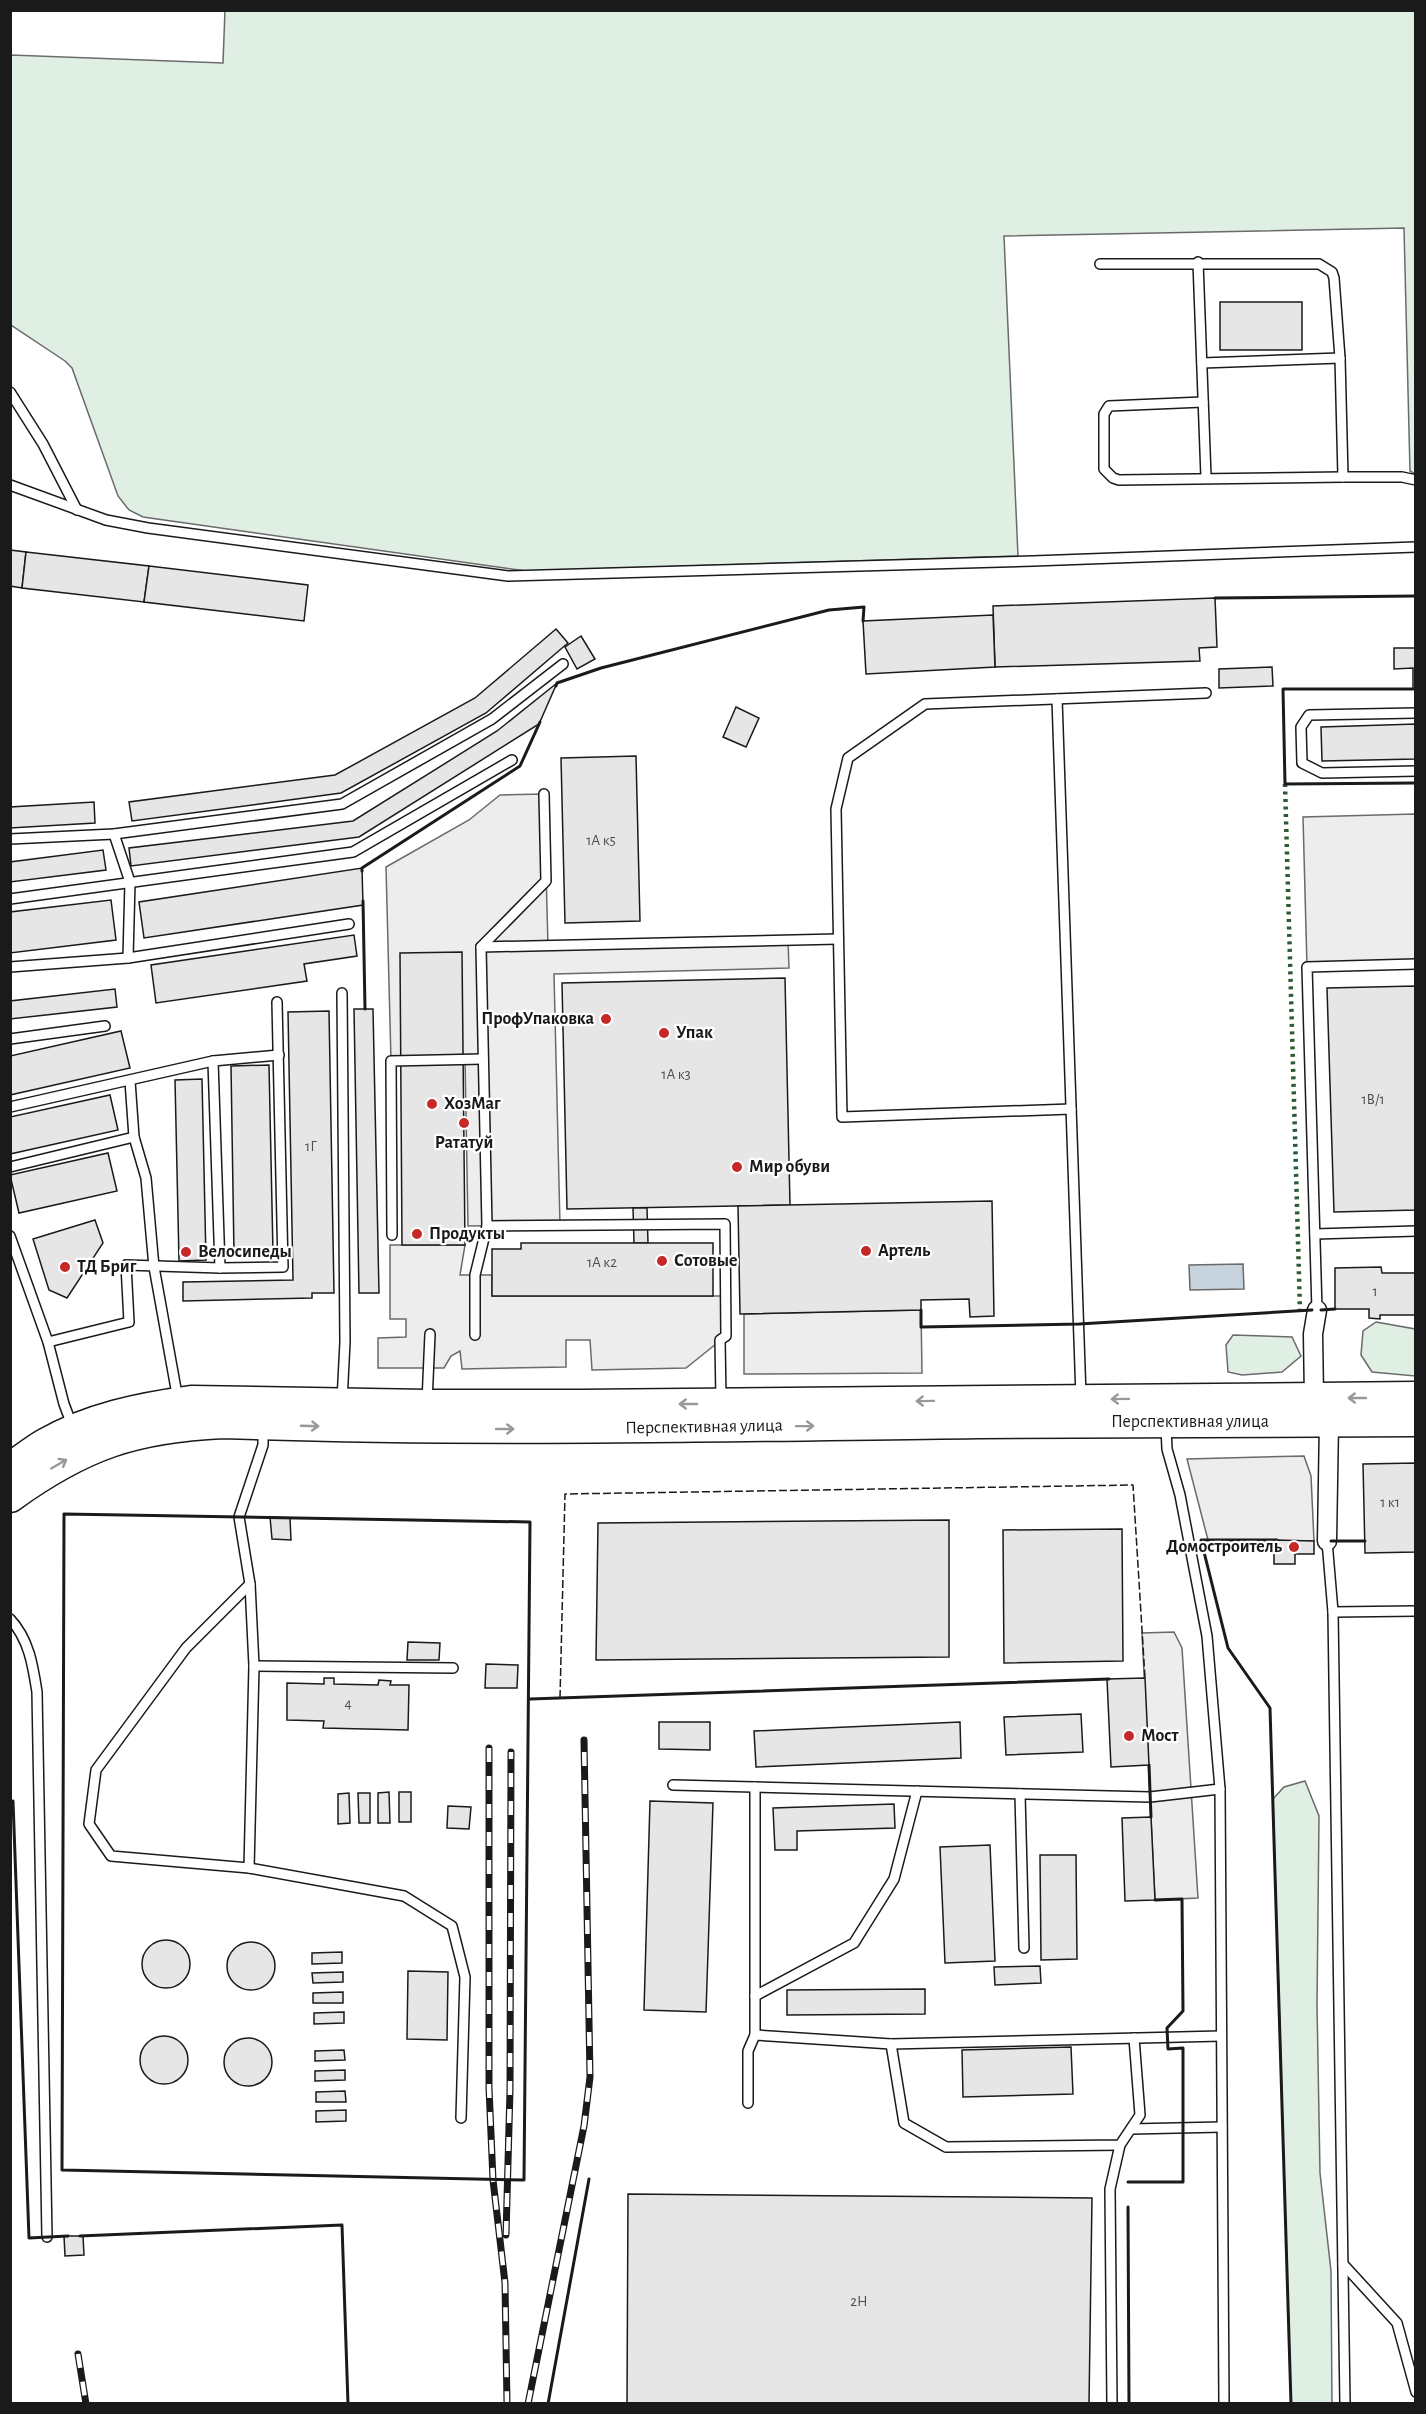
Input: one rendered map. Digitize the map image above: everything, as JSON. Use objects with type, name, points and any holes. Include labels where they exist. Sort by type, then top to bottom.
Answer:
[{"type":"main road","name":"Перспективная улица","points":[[1321,1410],[1416,1397]]},
{"type":"main road","name":"Перспективная улица","points":[[10,1468],[45,1444],[102,1419],[178,1403],[223,1400],[264,1413]]},
{"type":"main road","name":"Перспективная улица","points":[[427,1417],[721,1404],[1082,1411],[1321,1410],[1416,1421]]},
{"type":"main road","name":"Перспективная улица","points":[[10,1497],[57,1465],[110,1441],[164,1428],[264,1413],[427,1417],[645,1429],[1082,1411]]},
{"type":"street","points":[[1317,1310],[1313,1334],[1321,1410],[1327,1541]]},
{"type":"lane","points":[[1198,262],[1206,477]]},
{"type":"lane","points":[[1100,264],[1198,262],[1319,264],[1327,267],[1334,278],[1340,358],[1343,477]]},
{"type":"lane","points":[[1202,363],[1340,358]]},
{"type":"lane","points":[[10,392],[43,444],[77,510]]},
{"type":"lane","points":[[1203,402],[1110,406],[1104,414],[1104,468],[1113,478],[1119,480],[1206,477],[1402,477],[1416,480]]},
{"type":"lane","points":[[10,485],[106,520],[148,528],[508,576],[1416,547]]},
{"type":"lane","points":[[10,839],[114,834],[342,804],[492,719],[563,664]]},
{"type":"lane","points":[[1071,1109],[842,1117],[836,809],[848,758],[926,704],[1206,693]]},
{"type":"lane","points":[[1057,699],[1082,1411]]},
{"type":"lane","points":[[1416,712],[1309,715],[1301,727],[1302,763],[1322,773],[1416,771]]},
{"type":"lane","points":[[10,899],[353,852],[512,760]]},
{"type":"lane","points":[[475,1335],[475,1275],[487,1226],[481,947],[546,881],[544,794]]},
{"type":"lane","points":[[114,834],[130,882],[128,958]]},
{"type":"lane","points":[[10,967],[128,958],[349,924]]},
{"type":"lane","points":[[481,947],[838,939]]},
{"type":"lane","points":[[1317,1310],[1307,967],[1416,964]]},
{"type":"lane","points":[[342,993],[345,1342],[342,1415]]},
{"type":"lane","points":[[48,1342],[129,1322],[126,1265],[220,1268],[283,1267],[277,1002]]},
{"type":"lane","points":[[10,1039],[105,1026]]},
{"type":"lane","points":[[10,1107],[213,1061],[279,1055]]},
{"type":"lane","points":[[392,1235],[391,1061],[483,1059]]},
{"type":"lane","points":[[213,1061],[220,1268]]},
{"type":"lane","points":[[129,1081],[134,1137],[146,1178],[154,1267],[178,1403]]},
{"type":"lane","points":[[10,1167],[134,1137]]},
{"type":"lane","points":[[487,1226],[725,1224],[726,1336],[720,1340],[721,1404]]},
{"type":"lane","points":[[1315,1234],[1416,1231]]},
{"type":"lane","points":[[10,1236],[48,1342],[64,1404],[74,1430]]},
{"type":"lane","points":[[427,1417],[430,1334]]},
{"type":"lane","points":[[1166,1411],[1167,1449],[1180,1495],[1207,1636],[1220,1789],[1224,2403]]},
{"type":"lane","points":[[249,1869],[254,1666],[250,1584],[239,1517],[263,1445],[264,1413]]},
{"type":"lane","points":[[1327,1541],[1332,1612],[1345,2403]]},
{"type":"lane","points":[[250,1584],[186,1648],[96,1770],[89,1824],[111,1856],[249,1869],[404,1896],[452,1926],[465,1977],[461,2118]]},
{"type":"lane","points":[[1332,1612],[1416,1611]]},
{"type":"lane","points":[[10,1619],[20,1629],[32,1660],[37,1692],[47,2237]]},
{"type":"lane","points":[[254,1666],[453,1668]]},
{"type":"lane","points":[[673,1785],[1150,1797],[1220,1789]]},
{"type":"lane","points":[[748,2103],[748,2051],[755,2035],[755,1787]]},
{"type":"lane","points":[[755,1996],[854,1943],[894,1879],[917,1791]]},
{"type":"lane","points":[[1020,1794],[1024,1948]]},
{"type":"lane","points":[[755,2035],[891,2044],[1221,2036]]},
{"type":"lane","points":[[1112,2403],[1110,2189],[1120,2145],[1140,2115],[1134,2038]]},
{"type":"lane","points":[[891,2044],[904,2123],[946,2147],[1120,2145]]},
{"type":"lane","points":[[1131,2129],[1222,2127]]},
{"type":"lane","points":[[1343,2264],[1396,2324],[1416,2392]]},
{"type":"green space","points":[[225,10],[1415,11],[1415,474],[1410,471],[1404,228],[1004,236],[1018,556],[526,571],[143,517],[129,510],[118,496],[72,368],[11,325],[11,55],[223,63]]},
{"type":"green space","points":[[1376,1322],[1415,1329],[1415,1376],[1372,1372],[1361,1355],[1363,1331]]},
{"type":"green space","points":[[1233,1335],[1292,1337],[1301,1356],[1282,1372],[1242,1375],[1228,1372],[1226,1345]]},
{"type":"green space","points":[[1305,1781],[1319,1816],[1317,2005],[1320,2173],[1331,2271],[1332,2404],[1291,2403],[1273,1799],[1284,1787]]},
{"type":"shaded area","points":[[544,794],[548,946],[788,940],[789,968],[554,974],[560,1225],[468,1226],[465,1059],[391,1061],[386,867],[469,820],[500,795]]},
{"type":"shaded area","points":[[1415,814],[1415,964],[1307,967],[1303,817]]},
{"type":"shaded area","points":[[390,1245],[465,1245],[460,1275],[492,1275],[492,1296],[725,1296],[726,1336],[686,1368],[592,1370],[590,1340],[566,1340],[566,1367],[462,1369],[460,1351],[451,1356],[444,1368],[378,1368],[378,1338],[406,1337],[406,1319],[390,1319]]},
{"type":"shaded area","points":[[1243,1264],[1244,1289],[1190,1290],[1189,1265]]},
{"type":"shaded area","points":[[921,1310],[922,1373],[744,1374],[744,1314]]},
{"type":"shaded area","points":[[1304,1456],[1311,1476],[1314,1541],[1208,1540],[1187,1459]]},
{"type":"shaded area","points":[[1174,1632],[1182,1648],[1198,1898],[1155,1900],[1142,1633]]},
{"type":"building","points":[[1220,302],[1302,302],[1302,350],[1220,350]]},
{"type":"building","points":[[10,550],[26,552],[22,588],[10,586]]},
{"type":"building","points":[[26,552],[149,566],[144,602],[22,588]]},
{"type":"building","points":[[149,566],[308,585],[304,621],[144,602]]},
{"type":"building","points":[[1215,598],[1217,647],[1199,648],[1200,661],[995,667],[993,606]]},
{"type":"building","points":[[993,615],[995,667],[866,674],[863,621]]},
{"type":"building","points":[[556,629],[568,643],[486,713],[341,793],[132,821],[129,802],[335,775],[475,698]]},
{"type":"building","points":[[581,636],[595,659],[577,669],[565,647]]},
{"type":"building","points":[[1394,648],[1416,648],[1416,689],[1413,689],[1413,668],[1394,669]]},
{"type":"building","points":[[1272,667],[1273,686],[1219,688],[1219,669]]},
{"type":"building","points":[[557,683],[539,724],[359,837],[131,866],[129,848],[353,821],[497,731]]},
{"type":"building","points":[[736,707],[759,718],[746,747],[723,737]]},
{"type":"building","points":[[1416,724],[1416,759],[1322,761],[1321,727]]},
{"type":"building","points":[[636,756],[640,921],[565,923],[561,758]]},
{"type":"building","points":[[94,802],[95,823],[10,828],[10,807]]},
{"type":"building","points":[[103,850],[106,870],[10,882],[10,862]]},
{"type":"building","points":[[362,868],[363,905],[144,938],[139,902]]},
{"type":"building","points":[[111,900],[116,940],[10,953],[10,912]]},
{"type":"building","points":[[354,935],[357,956],[304,964],[307,981],[156,1003],[151,965]]},
{"type":"building","name":"ХозМаг","points":[[462,952],[465,1245],[402,1245],[400,953]]},
{"type":"building","points":[[785,978],[790,1205],[567,1209],[562,983]]},
{"type":"building","points":[[1416,986],[1416,1210],[1334,1212],[1327,988]]},
{"type":"building","points":[[115,989],[117,1007],[10,1019],[10,1001]]},
{"type":"building","points":[[354,1009],[373,1009],[379,1293],[359,1293]]},
{"type":"building","points":[[329,1011],[334,1293],[312,1293],[312,1298],[183,1301],[183,1282],[293,1280],[288,1012]]},
{"type":"building","points":[[121,1031],[130,1068],[10,1095],[10,1056]]},
{"type":"building","points":[[269,1065],[273,1253],[234,1254],[231,1066]]},
{"type":"building","points":[[202,1079],[206,1260],[179,1261],[175,1080]]},
{"type":"building","points":[[110,1095],[118,1130],[10,1154],[10,1117]]},
{"type":"building","points":[[108,1153],[117,1191],[19,1213],[10,1175]]},
{"type":"building","name":"Артель","points":[[992,1201],[994,1316],[970,1317],[969,1299],[921,1300],[921,1310],[740,1314],[738,1206]]},
{"type":"building","points":[[633,1208],[647,1208],[648,1243],[634,1243]]},
{"type":"building","name":"ТД Бриг","points":[[95,1220],[103,1243],[67,1298],[49,1290],[33,1239]]},
{"type":"building","points":[[521,1243],[713,1243],[713,1296],[492,1296],[492,1249],[521,1249]]},
{"type":"building","points":[[1381,1267],[1382,1273],[1416,1273],[1416,1322],[1415,1315],[1380,1315],[1380,1319],[1369,1318],[1369,1309],[1335,1309],[1335,1268]]},
{"type":"building","points":[[1416,1463],[1416,1552],[1365,1553],[1363,1464]]},
{"type":"building","points":[[270,1517],[290,1518],[291,1540],[272,1539]]},
{"type":"building","points":[[949,1520],[949,1657],[596,1660],[598,1523]]},
{"type":"building","points":[[1122,1529],[1123,1661],[1004,1663],[1003,1530]]},
{"type":"building","name":"Домостроитель","points":[[1274,1540],[1314,1541],[1314,1554],[1295,1554],[1295,1564],[1274,1564]]},
{"type":"building","points":[[408,1642],[440,1643],[439,1660],[407,1660]]},
{"type":"building","points":[[486,1664],[518,1665],[517,1688],[485,1688]]},
{"type":"building","points":[[324,1678],[334,1678],[334,1684],[378,1685],[379,1680],[391,1681],[390,1685],[409,1685],[408,1730],[323,1728],[324,1721],[287,1720],[287,1683],[324,1684]]},
{"type":"building","name":"Мост","points":[[1145,1678],[1149,1765],[1111,1767],[1107,1679]]},
{"type":"building","points":[[1081,1714],[1083,1752],[1006,1755],[1004,1717]]},
{"type":"building","points":[[659,1722],[710,1722],[710,1750],[659,1749]]},
{"type":"building","points":[[960,1722],[961,1758],[756,1767],[754,1731]]},
{"type":"building","points":[[389,1792],[390,1823],[378,1823],[378,1793]]},
{"type":"building","points":[[399,1792],[411,1792],[411,1822],[399,1822]]},
{"type":"building","points":[[349,1793],[350,1823],[338,1824],[338,1794]]},
{"type":"building","points":[[358,1793],[370,1793],[370,1823],[359,1823]]},
{"type":"building","points":[[650,1801],[713,1803],[706,2012],[644,2010]]},
{"type":"building","points":[[894,1804],[895,1828],[797,1831],[797,1850],[775,1850],[773,1808]]},
{"type":"building","points":[[448,1806],[471,1807],[469,1829],[447,1828]]},
{"type":"building","points":[[1151,1817],[1155,1900],[1125,1901],[1122,1818]]},
{"type":"building","points":[[990,1845],[995,1961],[945,1963],[940,1847]]},
{"type":"building","points":[[1040,1855],[1076,1855],[1077,1959],[1041,1960]]},
{"type":"building","points":[[166,1940],[183,1947],[190,1964],[183,1981],[166,1988],[149,1981],[142,1964],[149,1947]]},
{"type":"building","points":[[251,1942],[268,1949],[275,1966],[268,1983],[251,1990],[234,1983],[227,1966],[234,1949]]},
{"type":"building","points":[[342,1952],[342,1963],[312,1964],[312,1953]]},
{"type":"building","points":[[1040,1966],[1041,1983],[995,1985],[994,1967]]},
{"type":"building","points":[[408,1971],[448,1972],[447,2040],[407,2039]]},
{"type":"building","points":[[343,1972],[343,1982],[313,1983],[312,1973]]},
{"type":"building","points":[[925,1989],[925,2014],[787,2015],[787,1990]]},
{"type":"building","points":[[343,1992],[343,2003],[313,2003],[313,1993]]},
{"type":"building","points":[[344,2012],[344,2023],[314,2024],[314,2013]]},
{"type":"building","points":[[164,2036],[181,2043],[188,2060],[181,2077],[164,2084],[147,2077],[140,2060],[147,2043]]},
{"type":"building","points":[[248,2038],[265,2045],[272,2062],[265,2079],[248,2086],[231,2079],[224,2062],[231,2045]]},
{"type":"building","points":[[1071,2047],[1073,2094],[963,2097],[962,2050]]},
{"type":"building","points":[[344,2050],[345,2060],[315,2061],[315,2051]]},
{"type":"building","points":[[345,2070],[345,2080],[315,2081],[315,2071]]},
{"type":"building","points":[[345,2091],[346,2102],[316,2102],[316,2092]]},
{"type":"building","points":[[346,2110],[346,2121],[316,2122],[316,2111]]},
{"type":"building","points":[[628,2194],[1092,2198],[1089,2404],[627,2404]]},
{"type":"building","points":[[64,2236],[83,2236],[84,2255],[65,2256]]},
{"type":"railway","points":[[528,2404],[584,2126],[590,2077],[584,1740]]},
{"type":"railway","points":[[489,1748],[489,2088],[493,2180],[505,2283],[507,2404]]},
{"type":"railway","points":[[506,2235],[510,2090],[511,1752]]},
{"type":"railway","points":[[78,2354],[86,2404]]},
{"type":"hedge","points":[[1285,784],[1300,1311]]},
{"type":"fence","points":[[560,1698],[565,1494],[1133,1485],[1145,1678]]},
{"type":"wall","points":[[1215,598],[1416,596]]},
{"type":"wall","points":[[556,686],[557,683],[601,668],[829,610],[864,607],[863,621]]},
{"type":"wall","points":[[1413,689],[1283,689],[1285,784],[1416,783]]},
{"type":"wall","points":[[362,871],[362,868],[520,766],[540,722]]},
{"type":"wall","points":[[363,901],[365,1009]]},
{"type":"wall","points":[[1321,1310],[1335,1309]]},
{"type":"wall","points":[[921,1310],[921,1327],[1079,1324],[1312,1310]]},
{"type":"wall","points":[[64,1514],[530,1522],[524,2180],[62,2170],[64,1514]]},
{"type":"wall","points":[[1277,1540],[1201,1540],[1228,1648],[1270,1708],[1291,2404]]},
{"type":"wall","points":[[1331,1541],[1365,1541]]},
{"type":"wall","points":[[530,1699],[1109,1679]]},
{"type":"wall","points":[[1149,1765],[1151,1817]]},
{"type":"wall","points":[[13,1801],[29,2238],[68,2236]]},
{"type":"wall","points":[[1128,2182],[1183,2182],[1183,2048],[1168,2049],[1167,2028],[1183,2011],[1182,1899],[1155,1900]]},
{"type":"wall","points":[[548,2404],[589,2179]]},
{"type":"wall","points":[[1128,2207],[1129,2404]]},
{"type":"wall","points":[[80,2236],[342,2225],[348,2404]]},
{"type":"place","name":"ПрофУпаковка","points":[[606,1019]]},
{"type":"place","name":"Упак","points":[[664,1033]]},
{"type":"place","name":"ХозМаг","points":[[432,1104]]},
{"type":"place","name":"Рататуй","points":[[464,1123]]},
{"type":"place","name":"Мир обуви","points":[[737,1167]]},
{"type":"place","name":"Продукты","points":[[417,1234]]},
{"type":"place","name":"Артель","points":[[866,1251]]},
{"type":"place","name":"Велосипеды","points":[[186,1252]]},
{"type":"place","name":"Сотовые","points":[[662,1261]]},
{"type":"place","name":"ТД Бриг","points":[[65,1267]]},
{"type":"place","name":"Домостроитель","points":[[1294,1547]]},
{"type":"place","name":"Мост","points":[[1129,1736]]}]
